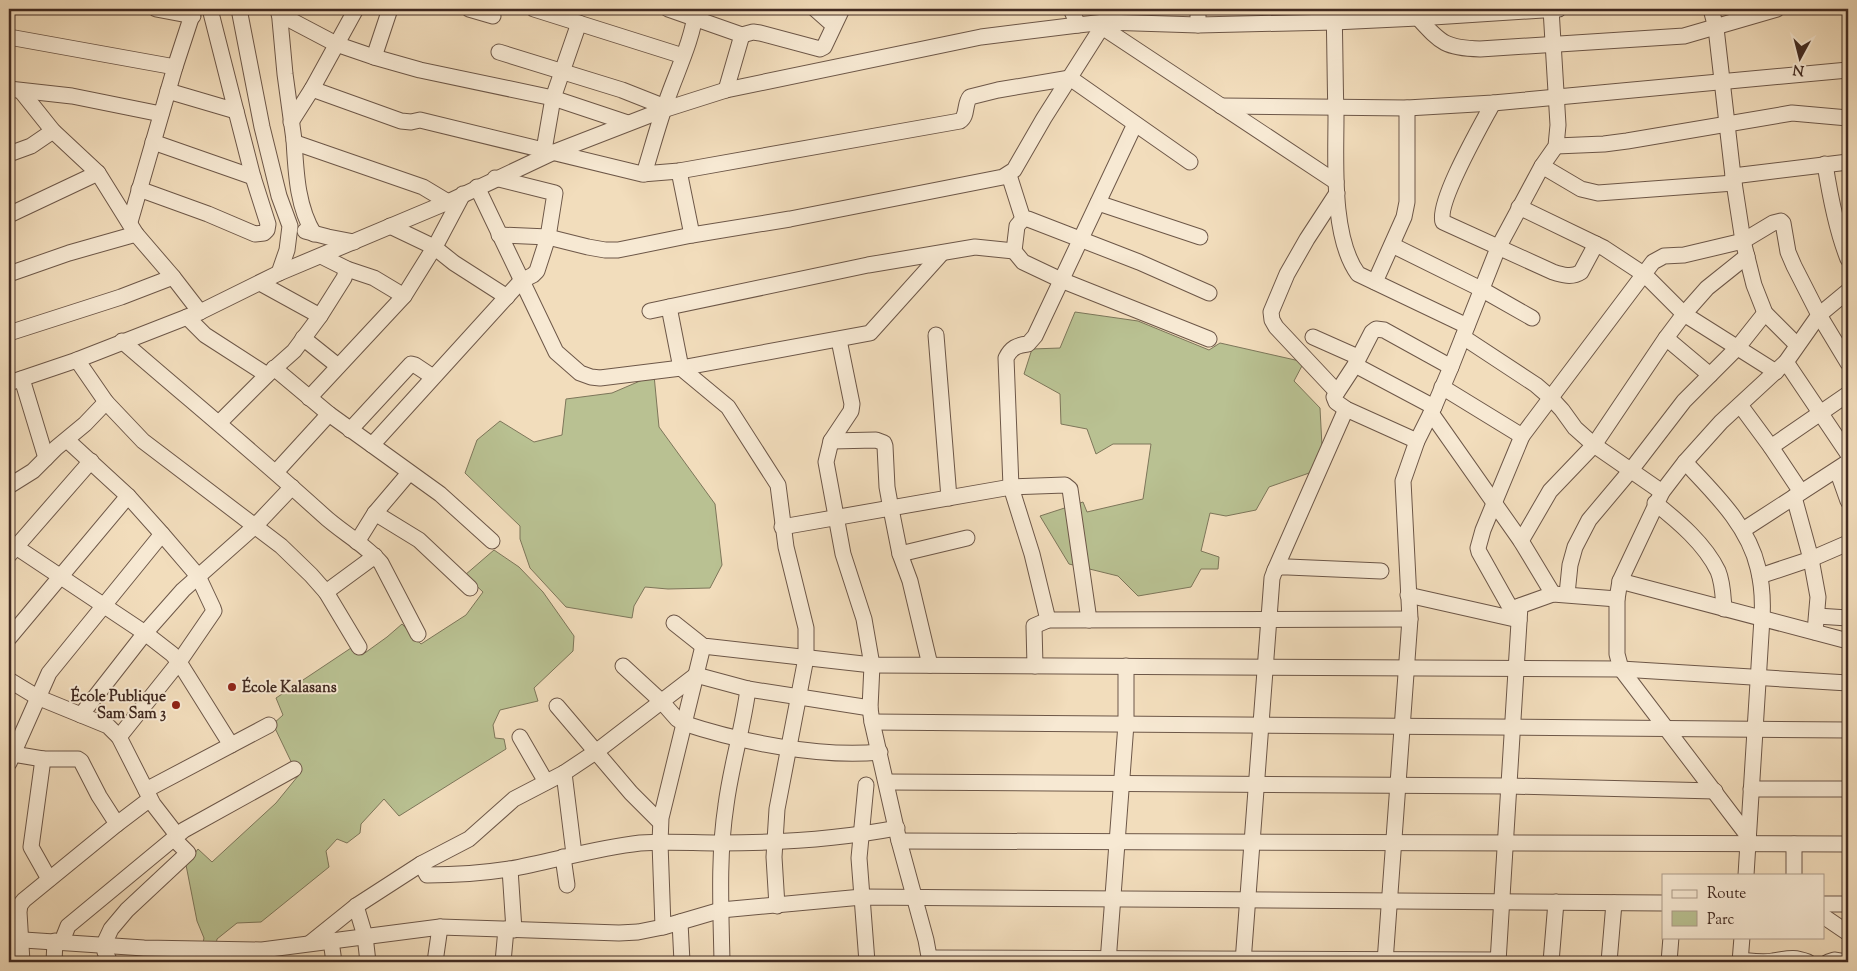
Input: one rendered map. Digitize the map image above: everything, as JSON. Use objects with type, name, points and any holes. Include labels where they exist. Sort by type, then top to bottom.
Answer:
[{"type":"street","points":[[133,228],[139,189],[174,67],[194,12],[156,9]]},
{"type":"street","points":[[139,189],[208,214],[254,234],[264,233],[267,230],[268,224],[253,177],[210,9]]},
{"type":"street","points":[[239,9],[262,126],[279,196],[290,226],[287,250],[280,273]]},
{"type":"street","points":[[291,122],[312,90],[356,9]]},
{"type":"street","points":[[374,57],[390,9]]},
{"type":"street","points":[[469,9],[493,16]]},
{"type":"street","points":[[534,9],[683,56]]},
{"type":"street","points":[[668,9],[695,13],[742,35],[753,32],[760,33],[820,49],[824,48],[833,24],[842,9]]},
{"type":"street","points":[[815,9],[833,24]]},
{"type":"street","points":[[1071,9],[1078,25]]},
{"type":"street","points":[[1198,9],[1198,25]]},
{"type":"street","points":[[46,458],[15,381],[77,360],[193,314],[280,273],[448,202],[548,152],[664,108],[726,90],[980,37],[1078,25],[1198,25],[1334,15],[1418,18],[1554,9],[1553,44],[1558,136],[1556,146],[1542,166],[1498,248],[1433,410],[1417,441],[1403,481],[1410,619],[1385,961]]},
{"type":"street","points":[[1711,9],[1716,28],[1734,180],[1745,248],[1754,285],[1765,313],[1797,345]]},
{"type":"street","points":[[1418,18],[1437,39],[1448,45],[1480,49],[1684,36],[1777,9]]},
{"type":"street","points":[[279,11],[298,186],[304,214],[314,234]]},
{"type":"street","points":[[279,11],[336,44],[374,57],[420,70],[553,98],[628,123]]},
{"type":"street","points":[[644,174],[664,108],[683,56],[695,13]]},
{"type":"street","points":[[1334,15],[1336,188],[1343,241],[1349,259],[1358,274],[1465,332],[1536,385],[1562,410],[1575,428],[1594,445],[1631,470],[1659,497],[1674,518],[1702,547],[1712,561],[1721,580],[1724,609]]},
{"type":"street","points":[[548,152],[553,98],[564,71],[579,22]]},
{"type":"street","points":[[498,235],[548,236],[588,247],[612,250],[790,219],[1004,178],[1014,170],[1103,25]]},
{"type":"street","points":[[1103,25],[1336,188]]},
{"type":"street","points":[[726,90],[742,35]]},
{"type":"street","points":[[9,37],[174,67]]},
{"type":"street","points":[[499,52],[622,90],[664,108]]},
{"type":"street","points":[[1221,106],[1407,108],[1556,98],[1848,70]]},
{"type":"street","points":[[312,90],[400,121],[411,122],[420,120],[644,174],[679,171],[960,121],[964,117],[967,100],[970,97],[998,90],[1070,78],[1190,162]]},
{"type":"street","points":[[168,90],[236,111]]},
{"type":"street","points":[[14,91],[72,96],[161,114]]},
{"type":"street","points":[[14,91],[98,173],[133,228],[173,277],[205,335],[270,371],[309,398],[350,430],[440,494],[492,541]]},
{"type":"street","points":[[1492,103],[1451,186],[1442,216],[1443,222],[1553,272],[1570,276],[1581,272],[1596,244]]},
{"type":"street","points":[[1375,282],[1404,217],[1407,202],[1407,108]]},
{"type":"street","points":[[1556,146],[1612,143],[1792,113],[1848,116]]},
{"type":"street","points":[[1048,620],[1032,554],[1011,487],[1006,358],[1010,350],[1019,345],[1028,344],[1035,336],[1135,124]]},
{"type":"street","points":[[9,154],[31,146],[53,131]]},
{"type":"street","points":[[294,140],[423,186],[448,202]]},
{"type":"street","points":[[153,142],[253,177]]},
{"type":"street","points":[[1542,166],[1580,189],[1598,193],[1734,180],[1825,164],[1848,162]]},
{"type":"street","points":[[1825,164],[1830,195],[1848,259]]},
{"type":"street","points":[[679,171],[692,235]]},
{"type":"street","points":[[9,215],[98,173]]},
{"type":"street","points":[[1008,175],[1023,218]]},
{"type":"street","points":[[372,445],[521,281],[537,271],[548,236],[554,192],[495,178]]},
{"type":"street","points":[[476,187],[556,352],[580,373],[591,377],[600,378],[681,368],[870,333],[942,253]]},
{"type":"street","points":[[1336,188],[1287,274],[1271,312],[1272,320],[1276,327],[1337,392]]},
{"type":"street","points":[[309,398],[404,296],[434,248],[463,194]]},
{"type":"street","points":[[1098,203],[1200,238]]},
{"type":"street","points":[[1519,207],[1604,248],[1645,275],[1684,314],[1738,347],[1781,367],[1821,413],[1848,454]]},
{"type":"street","points":[[1023,218],[1139,262],[1209,293]]},
{"type":"street","points":[[1023,218],[1017,226],[1014,251],[1023,262],[1061,280],[1209,339]]},
{"type":"street","points":[[1521,541],[1550,491],[1594,445],[1684,314],[1745,248],[1779,220],[1783,223],[1791,259],[1819,315],[1848,363]]},
{"type":"street","points":[[290,226],[314,234],[354,242]]},
{"type":"street","points":[[390,226],[434,248],[506,297]]},
{"type":"street","points":[[9,274],[133,228]]},
{"type":"street","points":[[1392,245],[1481,289],[1532,318]]},
{"type":"street","points":[[650,311],[868,265],[975,247],[1014,251]]},
{"type":"street","points":[[1520,613],[1511,609],[1479,552],[1480,539],[1522,436],[1653,262],[1664,256],[1745,248]]},
{"type":"street","points":[[321,256],[347,269],[374,278],[404,296]]},
{"type":"street","points":[[219,422],[270,371],[294,351],[320,316],[344,278],[347,269]]},
{"type":"street","points":[[9,333],[120,297],[173,277]]},
{"type":"street","points":[[260,283],[320,316]]},
{"type":"street","points":[[1748,840],[1715,791],[1621,669],[1617,654],[1616,600],[1620,581],[1659,497],[1685,462],[1721,422],[1781,367],[1819,315],[1848,291]]},
{"type":"street","points":[[669,307],[681,368],[728,407],[778,485],[782,527],[804,619],[807,644],[806,658],[777,809],[774,870],[777,906]]},
{"type":"street","points":[[1560,594],[1579,537],[1589,520],[1631,470],[1684,401],[1738,347],[1765,313]]},
{"type":"street","points":[[1417,441],[1346,409],[1336,402],[1334,397],[1372,332],[1381,329],[1451,367]]},
{"type":"street","points":[[936,335],[949,498]]},
{"type":"street","points":[[1313,337],[1356,361],[1433,410],[1494,502],[1560,594]]},
{"type":"street","points":[[303,338],[338,366]]},
{"type":"street","points":[[1666,338],[1710,376]]},
{"type":"street","points":[[839,340],[852,404],[851,411],[831,441],[826,462],[847,568],[864,619],[872,665],[871,715],[898,835],[930,960],[1498,961],[1520,613]]},
{"type":"street","points":[[122,341],[219,422],[336,528],[375,556],[418,634]]},
{"type":"street","points":[[77,360],[106,402],[143,441],[255,526],[295,559],[326,592],[359,647]]},
{"type":"street","points":[[350,430],[411,364],[433,377]]},
{"type":"street","points":[[1442,387],[1522,436]]},
{"type":"street","points":[[1771,447],[1848,394]]},
{"type":"street","points":[[9,486],[33,471],[85,424],[106,402]]},
{"type":"street","points":[[1740,405],[1771,447],[1798,494],[1818,597],[1818,616],[1815,632]]},
{"type":"street","points":[[1243,960],[1272,578],[1346,409]]},
{"type":"street","points":[[276,472],[329,414]]},
{"type":"street","points":[[67,440],[128,496],[162,534],[198,576],[214,611],[179,662],[119,737]]},
{"type":"street","points":[[831,441],[876,440],[884,443],[886,446],[887,487],[900,554],[910,581],[930,665]]},
{"type":"street","points":[[91,461],[12,551],[60,576],[145,633],[172,654],[179,662],[231,745]]},
{"type":"street","points":[[1685,462],[1724,504],[1743,530],[1755,558],[1760,576],[1762,618],[1746,874]]},
{"type":"street","points":[[1743,530],[1843,466],[1848,501]]},
{"type":"street","points":[[357,542],[375,513],[409,472]]},
{"type":"street","points":[[782,527],[1011,487],[1065,485],[1070,489],[1089,620]]},
{"type":"street","points":[[81,715],[145,633],[183,590],[255,526],[292,487]]},
{"type":"street","points":[[9,638],[128,496]]},
{"type":"street","points":[[375,513],[425,544],[470,588]]},
{"type":"street","points":[[117,824],[99,796],[81,760],[75,758],[11,758],[49,673],[162,534]]},
{"type":"street","points":[[900,554],[966,538]]},
{"type":"street","points":[[1760,576],[1811,559],[1848,543]]},
{"type":"street","points":[[326,592],[375,556]]},
{"type":"street","points":[[1275,570],[1280,567],[1381,570]]},
{"type":"street","points":[[1620,581],[1848,641]]},
{"type":"street","points":[[1408,595],[1520,613],[1560,594],[1616,600]]},
{"type":"street","points":[[1818,616],[1848,618]]},
{"type":"street","points":[[1035,666],[1034,626],[1048,620],[1410,619]]},
{"type":"street","points":[[674,623],[704,646],[872,665],[1621,669],[1848,683]]},
{"type":"street","points":[[663,927],[660,822],[704,646]]},
{"type":"street","points":[[623,666],[662,702],[677,719],[684,723],[740,738],[790,748],[851,754],[880,752]]},
{"type":"street","points":[[1109,960],[1126,724],[1126,666]]},
{"type":"street","points":[[696,675],[748,689],[799,698],[871,715],[1126,724],[1848,730]]},
{"type":"street","points":[[310,943],[356,906],[421,864],[469,839],[506,805],[564,773],[597,752],[696,675]]},
{"type":"street","points":[[9,680],[38,698],[108,726],[119,737],[148,795],[175,837],[187,851],[186,856],[127,910],[112,929],[104,944],[105,952],[110,962]]},
{"type":"street","points":[[722,962],[721,843],[727,798],[748,689]]},
{"type":"street","points":[[557,706],[631,793],[660,822]]},
{"type":"street","points":[[22,962],[15,939],[20,905],[24,900],[117,824],[148,795],[268,725]]},
{"type":"street","points":[[520,737],[546,782]]},
{"type":"street","points":[[43,759],[31,847],[49,879]]},
{"type":"street","points":[[54,962],[59,941],[68,926],[175,837],[294,769]]},
{"type":"street","points":[[564,773],[568,855],[567,884]]},
{"type":"street","points":[[887,782],[1509,786],[1715,791]]},
{"type":"street","points":[[866,785],[859,858],[867,962]]},
{"type":"street","points":[[1751,789],[1848,789]]},
{"type":"street","points":[[421,864],[428,875],[510,869],[568,855],[638,844],[775,841],[862,834],[1118,842],[1505,843],[1748,840],[1794,844],[1848,844]]},
{"type":"street","points":[[1794,844],[1794,874]]},
{"type":"street","points":[[503,962],[510,929],[510,869]]},
{"type":"street","points":[[15,939],[144,948],[262,950],[440,926],[619,933],[638,932],[663,927],[721,910],[862,897],[1662,903]]},
{"type":"street","points":[[1552,962],[1556,902]]},
{"type":"street","points":[[1609,962],[1614,903]]},
{"type":"street","points":[[1824,904],[1848,904]]},
{"type":"street","points":[[356,906],[365,936],[368,962]]},
{"type":"street","points":[[1824,917],[1848,933]]},
{"type":"street","points":[[680,922],[682,962]]},
{"type":"street","points":[[435,962],[440,926]]},
{"type":"street","points":[[1669,962],[1671,938]]},
{"type":"street","points":[[1742,938],[1740,961],[1772,961],[1795,958],[1808,962]]},
{"type":"street","points":[[331,941],[334,962]]},
{"type":"street","points":[[1828,962],[1834,960],[1846,962]]},
{"type":"green space","points":[[1075,312],[1138,321],[1209,350],[1220,343],[1304,362],[1294,381],[1320,408],[1322,446],[1315,471],[1269,487],[1256,510],[1226,516],[1210,513],[1201,551],[1219,557],[1218,569],[1201,569],[1191,587],[1138,596],[1118,576],[1069,564],[1040,516],[1083,502],[1087,512],[1143,499],[1151,444],[1113,444],[1096,454],[1087,429],[1061,424],[1060,394],[1024,374],[1032,349],[1060,348]]},
{"type":"green space","points":[[654,375],[659,427],[715,504],[722,565],[710,588],[668,589],[645,587],[634,606],[632,618],[566,607],[530,568],[520,539],[520,526],[465,473],[477,440],[500,421],[534,442],[562,435],[566,399],[612,393]]},
{"type":"green space","points":[[494,550],[519,567],[543,592],[574,636],[573,651],[534,688],[538,701],[500,710],[493,725],[495,738],[504,739],[506,749],[399,816],[384,799],[361,824],[360,833],[347,843],[337,839],[326,851],[329,867],[261,922],[237,923],[217,939],[213,962],[179,962],[200,958],[204,938],[197,921],[186,865],[198,849],[212,862],[276,803],[298,776],[273,724],[283,715],[276,698],[351,648],[362,655],[402,624],[421,644],[466,615],[483,592],[465,575]]},
{"type":"place","name":"École Kalasans","points":[[232,687]]},
{"type":"place","name":"École Publique Sam Sam 3","points":[[176,705]]}]
